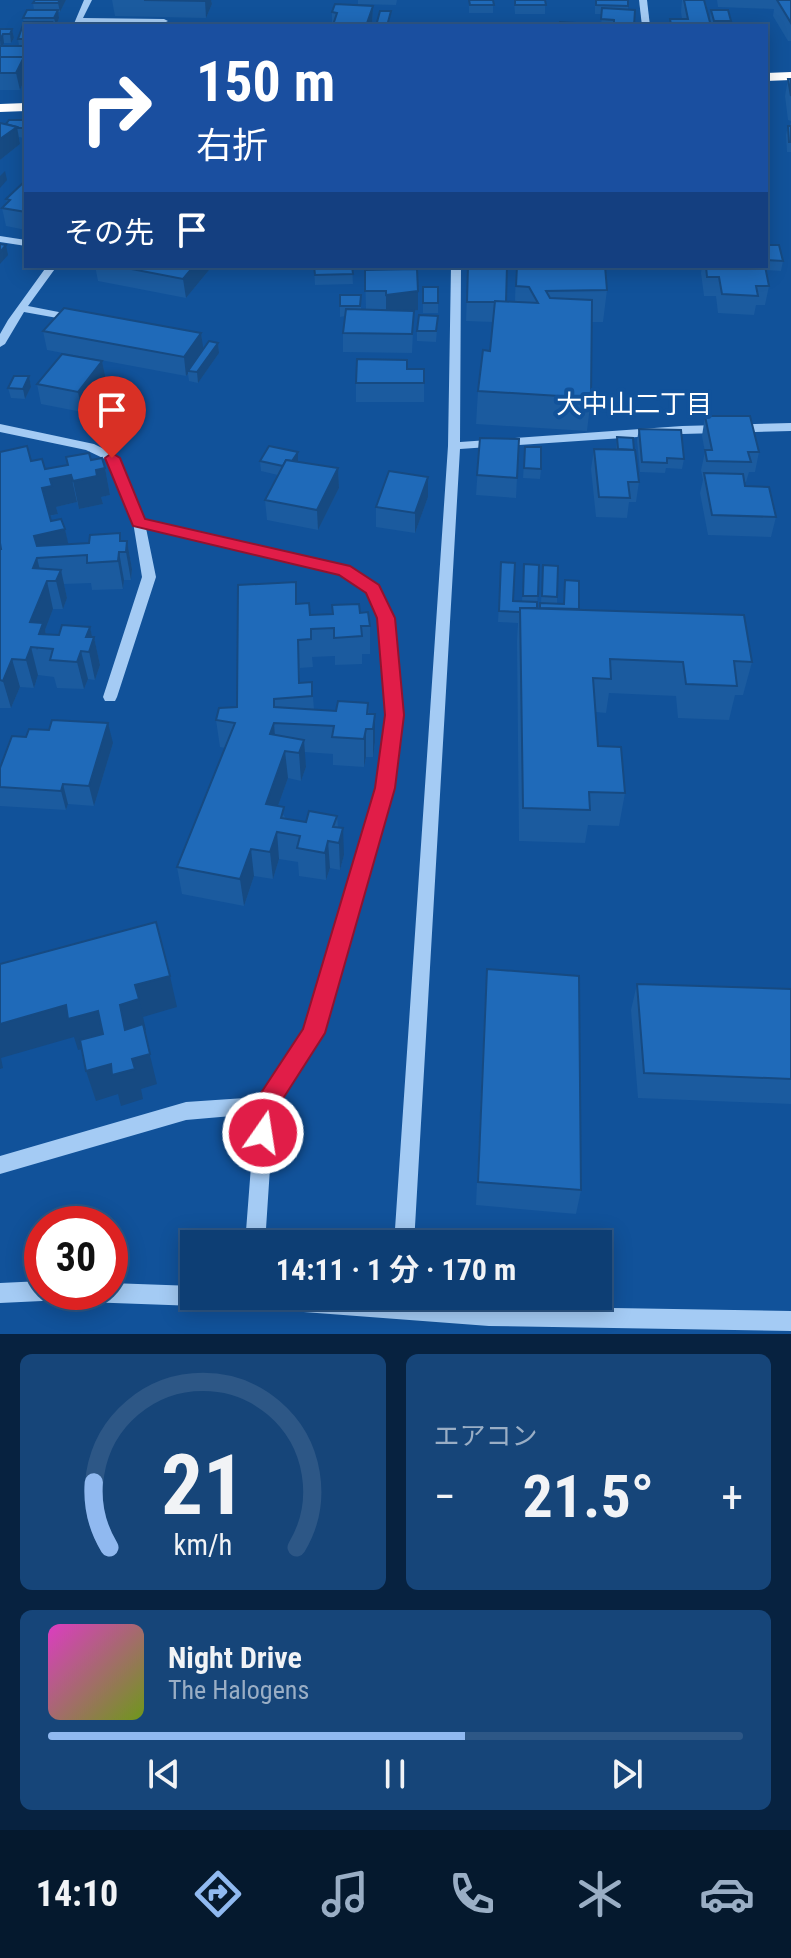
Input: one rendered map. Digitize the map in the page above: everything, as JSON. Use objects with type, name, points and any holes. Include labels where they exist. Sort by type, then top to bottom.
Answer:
[{"type":"highway","points":[[768,77],[791,76]]},
{"type":"highway","points":[[0,108],[24,107]]},
{"type":"street","points":[[88,0],[77,23],[164,21]]},
{"type":"street","points":[[643,0],[646,24]]},
{"type":"street","points":[[0,239],[24,243]]},
{"type":"street","points":[[0,344],[13,320],[51,268]]},
{"type":"street","points":[[405,1230],[454,446],[456,268]]},
{"type":"street","points":[[21,308],[82,319]]},
{"type":"street","points":[[0,318],[13,320]]},
{"type":"street","points":[[454,446],[682,430],[791,427]]},
{"type":"street","points":[[0,428],[90,447],[112,458],[139,522],[149,577],[110,697]]},
{"type":"street","points":[[139,522],[344,570],[373,589],[386,618],[394,715],[385,788],[313,1033],[265,1105],[256,1230]]},
{"type":"street","points":[[0,1165],[186,1111],[265,1105]]},
{"type":"street","points":[[0,1293],[24,1292]]},
{"type":"street","points":[[128,1293],[180,1295]]},
{"type":"street","points":[[451,1310],[489,1316],[710,1327],[791,1321]]},
{"type":"building","points":[[35,0],[60,0],[58,3],[33,3]]},
{"type":"building","points":[[469,0],[493,0],[494,5],[470,5]]},
{"type":"building","points":[[515,0],[545,0],[546,5],[515,5]]},
{"type":"building","points":[[596,0],[628,0],[628,6],[596,5]]},
{"type":"building","points":[[684,0],[704,0],[710,24],[671,24],[670,19],[688,19]]},
{"type":"building","points":[[777,0],[791,0],[791,23]]},
{"type":"building","points":[[335,4],[373,6],[367,24],[333,24],[337,13],[332,12]]},
{"type":"building","points":[[602,8],[635,10],[634,24],[614,24],[614,20],[601,19]]},
{"type":"building","points":[[27,10],[58,10],[54,18],[23,18]]},
{"type":"building","points":[[711,10],[728,10],[731,21],[714,21]]},
{"type":"building","points":[[380,11],[391,11],[388,24],[377,24]]},
{"type":"building","points":[[24,22],[52,22],[24,24],[24,39],[18,39]]},
{"type":"building","points":[[0,29],[12,29],[0,40]]},
{"type":"building","points":[[0,46],[24,46],[24,58],[0,57]]},
{"type":"building","points":[[0,57],[24,57],[16,73],[0,73]]},
{"type":"building","points":[[9,120],[24,120],[23,128],[6,124]]},
{"type":"building","points":[[0,123],[17,127],[0,139]]},
{"type":"building","points":[[24,183],[24,212],[2,208],[10,200],[6,199]]},
{"type":"building","points":[[768,245],[779,245],[783,261],[768,260]]},
{"type":"building","points":[[126,268],[192,268],[183,279]]},
{"type":"building","points":[[314,268],[352,268],[353,274],[315,275]]},
{"type":"building","points":[[468,268],[507,268],[506,302],[467,302]]},
{"type":"building","points":[[517,268],[605,268],[607,290],[546,291],[550,298],[592,300],[591,398],[478,391],[483,350],[490,351],[495,301],[538,303],[529,287],[516,286]]},
{"type":"building","points":[[706,268],[765,268],[769,286],[756,286],[758,296],[722,294],[719,277],[707,277]]},
{"type":"building","points":[[417,269],[418,291],[386,295],[386,291],[365,291],[365,270]]},
{"type":"building","points":[[423,287],[438,287],[438,303],[423,303]]},
{"type":"building","points":[[340,295],[361,295],[360,306],[340,306]]},
{"type":"building","points":[[64,308],[201,333],[184,357],[43,331]]},
{"type":"building","points":[[346,309],[414,311],[412,334],[343,333]]},
{"type":"building","points":[[419,315],[438,316],[436,331],[417,331]]},
{"type":"building","points":[[209,341],[218,343],[197,372],[188,371]]},
{"type":"building","points":[[62,354],[102,361],[78,392],[37,384]]},
{"type":"building","points":[[357,359],[407,360],[407,369],[424,369],[424,383],[356,383]]},
{"type":"building","points":[[14,376],[29,376],[23,389],[8,388]]},
{"type":"building","points":[[705,416],[750,416],[759,452],[748,452],[751,462],[707,461],[705,450],[712,450]]},
{"type":"building","points":[[639,429],[681,430],[684,459],[667,458],[667,463],[642,462]]},
{"type":"building","points":[[617,437],[633,438],[634,450],[618,449]]},
{"type":"building","points":[[480,438],[519,439],[517,478],[477,475]]},
{"type":"building","points":[[27,446],[31,461],[42,459],[45,469],[68,465],[66,457],[89,453],[91,460],[102,458],[105,468],[96,470],[97,476],[73,481],[71,475],[50,479],[52,486],[42,488],[51,521],[61,519],[65,529],[34,536],[37,546],[89,543],[90,535],[120,533],[120,541],[127,541],[126,552],[119,552],[118,561],[87,563],[87,555],[37,558],[33,568],[61,570],[56,581],[47,581],[30,622],[43,623],[39,634],[59,635],[62,625],[90,627],[86,637],[94,637],[89,652],[81,651],[77,662],[50,660],[53,649],[31,647],[26,660],[12,659],[3,681],[0,680],[0,452]]},
{"type":"building","points":[[269,446],[298,452],[292,461],[286,460],[283,466],[260,461]]},
{"type":"building","points":[[525,447],[541,447],[541,469],[524,468]]},
{"type":"building","points":[[594,449],[635,450],[639,482],[628,482],[630,498],[599,497]]},
{"type":"building","points":[[286,460],[338,468],[317,510],[265,500]]},
{"type":"building","points":[[389,471],[428,477],[415,513],[376,507]]},
{"type":"building","points":[[704,473],[743,474],[745,486],[769,487],[776,517],[712,515]]},
{"type":"building","points":[[501,562],[515,563],[513,601],[537,602],[537,608],[520,608],[520,612],[499,611]]},
{"type":"building","points":[[524,564],[539,565],[538,596],[523,596]]},
{"type":"building","points":[[543,565],[558,566],[557,597],[542,596]]},
{"type":"building","points":[[565,580],[579,581],[579,609],[540,608],[540,603],[564,604]]},
{"type":"building","points":[[296,582],[296,604],[309,603],[310,615],[333,614],[332,605],[359,604],[360,613],[368,612],[370,626],[361,626],[362,636],[334,638],[334,628],[311,629],[311,639],[298,640],[299,683],[312,682],[312,696],[274,699],[274,707],[336,711],[338,701],[368,703],[367,714],[375,714],[373,729],[366,729],[364,739],[332,737],[334,726],[274,723],[270,734],[304,740],[299,753],[285,751],[266,804],[284,807],[281,818],[306,822],[309,811],[337,816],[333,827],[343,828],[339,843],[328,841],[325,853],[297,848],[300,836],[277,832],[270,852],[251,849],[240,879],[177,867],[235,723],[216,720],[219,708],[237,707],[238,585]]},
{"type":"building","points":[[520,608],[744,615],[752,662],[734,661],[737,686],[686,684],[683,662],[610,659],[611,679],[593,678],[598,746],[621,747],[625,793],[589,792],[590,810],[523,808]]},
{"type":"building","points":[[52,720],[108,723],[89,786],[63,784],[61,791],[0,787],[0,768],[12,736],[26,737],[29,729],[49,730]]},
{"type":"building","points":[[156,922],[170,976],[135,985],[139,999],[120,1005],[125,1030],[143,1024],[150,1054],[132,1059],[135,1069],[112,1075],[111,1064],[86,1071],[80,1040],[103,1034],[98,1011],[68,1019],[66,1005],[0,1024],[0,964]]},
{"type":"building","points":[[487,969],[579,976],[581,1190],[478,1182]]},
{"type":"building","points":[[637,984],[791,989],[791,1079],[644,1073]]},
{"type":"district","name":"大中山二丁目","points":[[634,404]]},
{"type":"route","points":[[112,458],[139,522],[344,570],[373,589],[386,618],[394,715],[385,788],[313,1033],[265,1105],[263,1133]]}]
